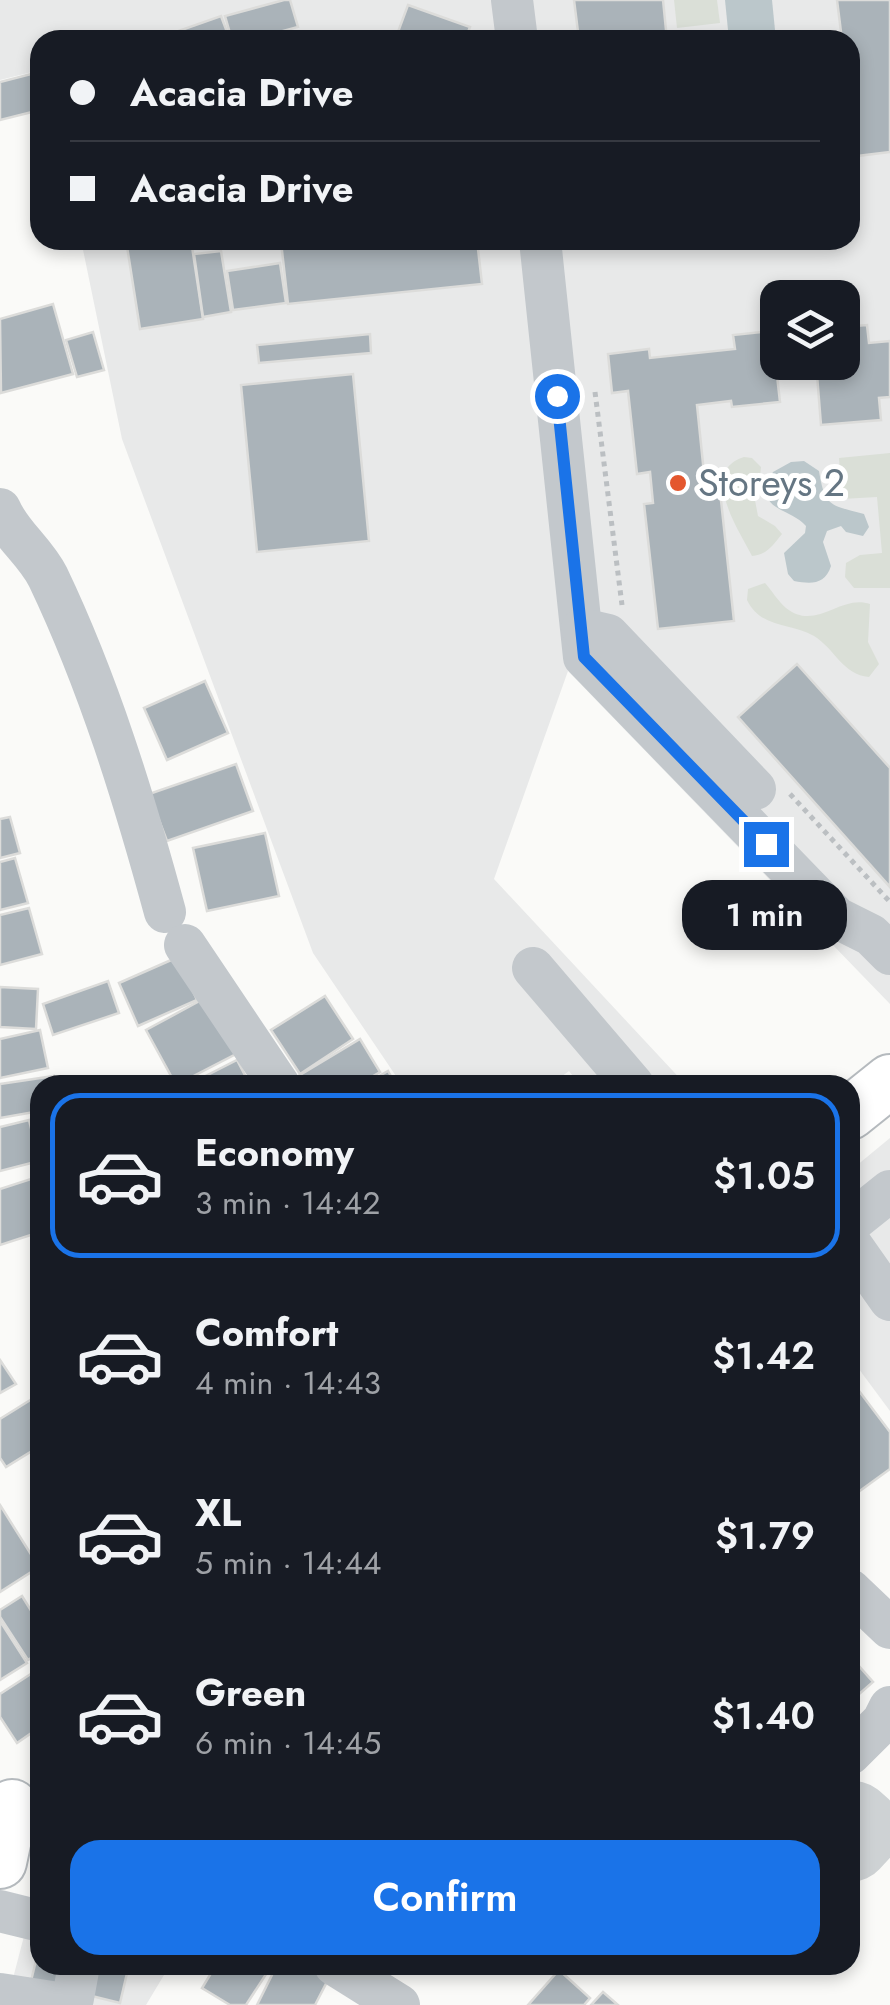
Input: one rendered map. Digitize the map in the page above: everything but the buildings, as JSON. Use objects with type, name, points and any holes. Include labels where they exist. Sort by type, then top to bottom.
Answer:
[{"type":"main road","points":[[860,1105],[890,1081]]},
{"type":"main road","points":[[0,1862],[17,1802]]},
{"type":"street","points":[[512,0],[516,30]]},
{"type":"street","points":[[541,250],[584,657],[836,918],[884,930]]},
{"type":"street","points":[[0,508],[6,523],[34,553],[48,577],[93,682],[175,929],[273,1075]]},
{"type":"street","points":[[534,968],[625,1075]]},
{"type":"street","points":[[860,1215],[890,1192]]},
{"type":"street","points":[[860,1257],[890,1300]]},
{"type":"street","points":[[860,1600],[890,1628]]},
{"type":"street","points":[[860,1744],[883,1721],[890,1707]]},
{"type":"street","points":[[0,1911],[30,1918]]},
{"type":"street","points":[[0,1994],[58,2003],[73,1998],[77,1975]]},
{"type":"street","points":[[351,1975],[399,2005]]},
{"type":"path","points":[[594,386],[624,618]]},
{"type":"path","points":[[781,786],[884,930]]},
{"type":"shaded area","points":[[0,0],[890,0],[890,1004],[568,671],[494,879],[677,1075],[572,1075],[569,1071],[564,1075],[395,1075],[313,953],[122,439],[83,250],[860,250],[860,30],[30,30],[30,72],[0,80]]},
{"type":"shaded area","points":[[674,0],[717,0],[720,23],[677,28]]},
{"type":"shaded area","points":[[725,0],[772,0],[775,30],[728,30]]},
{"type":"shaded area","points":[[890,453],[890,588],[854,588],[845,577],[846,563],[860,555],[882,553],[877,497],[842,499],[839,458]]},
{"type":"shaded area","points":[[744,457],[752,458],[761,467],[754,495],[758,516],[782,534],[766,552],[752,556],[732,518],[723,488],[724,475],[731,464]]},
{"type":"shaded area","points":[[804,461],[819,471],[831,503],[864,514],[869,527],[863,536],[846,532],[841,526],[827,531],[823,542],[831,566],[825,577],[812,583],[794,581],[788,574],[784,553],[805,533],[806,526],[775,506],[767,494],[773,472],[791,462]]},
{"type":"shaded area","points":[[765,583],[783,605],[797,614],[818,615],[848,604],[870,604],[868,642],[879,664],[869,677],[852,672],[814,636],[760,616],[747,600],[748,589]]},
{"type":"shaded area","points":[[890,1138],[890,1411],[860,1370],[860,1163]]},
{"type":"shaded area","points":[[30,1913],[30,1975],[164,1975],[146,2005],[6,2005]]},
{"type":"taxiway","points":[[860,1827],[860,1831]]},
{"type":"place","name":"Storeys 2","points":[[678,483]]},
{"type":"route","points":[[557,396],[584,657],[766,844]]}]
